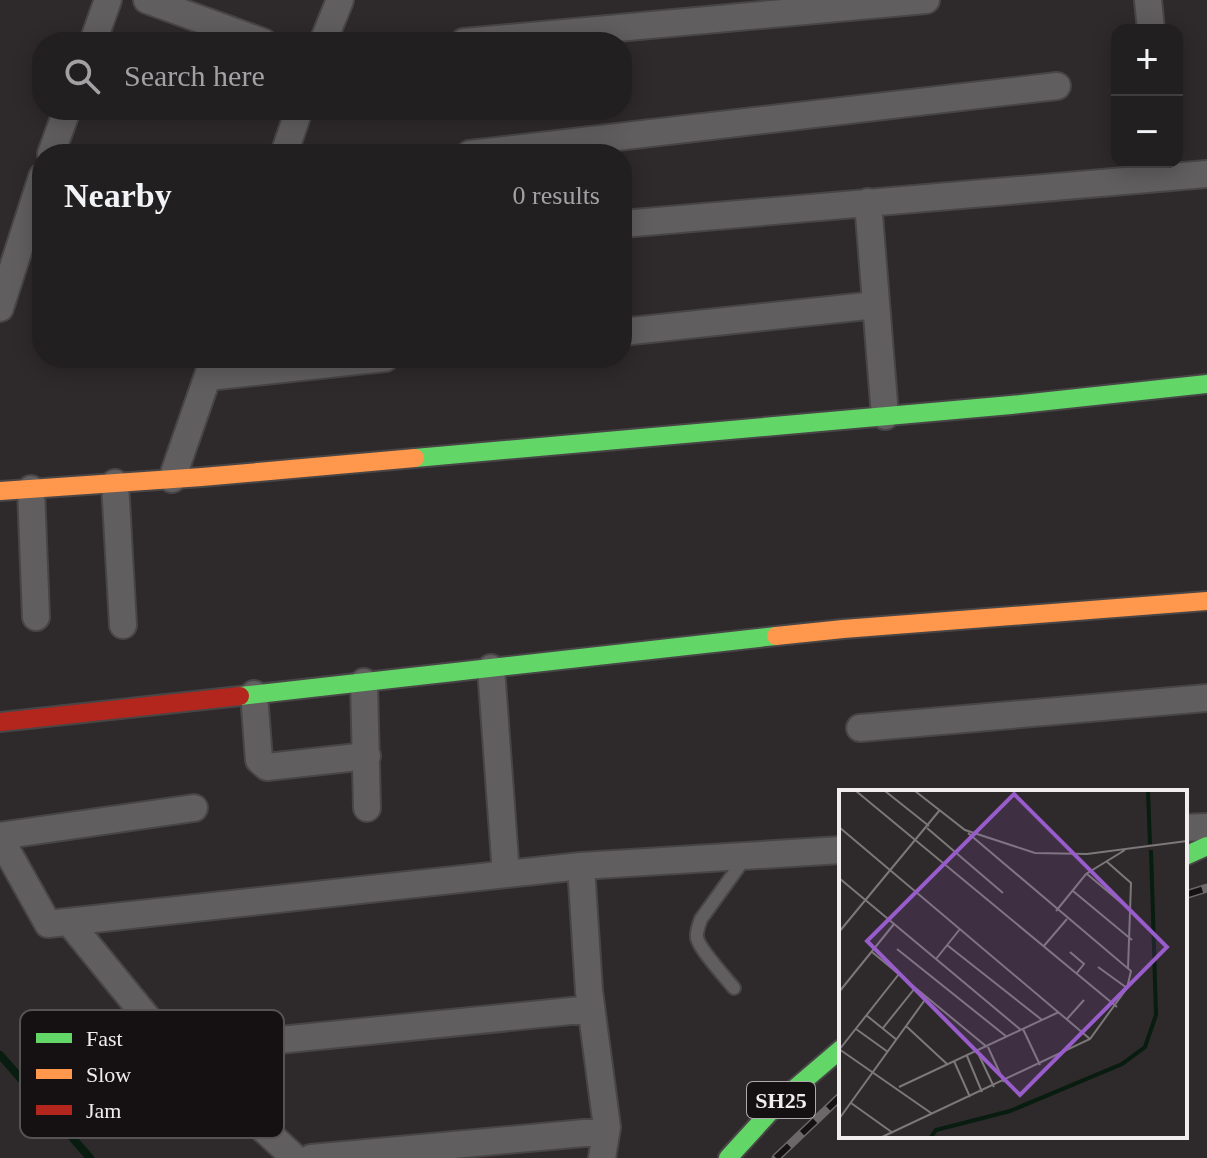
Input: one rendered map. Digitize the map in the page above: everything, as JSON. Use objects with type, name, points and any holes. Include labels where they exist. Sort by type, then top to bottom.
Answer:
[{"type":"street","points":[[100,32],[108,0]]},
{"type":"street","points":[[147,0],[235,32]]},
{"type":"street","points":[[327,32],[339,0]]},
{"type":"street","points":[[548,32],[750,8],[926,0]]},
{"type":"street","points":[[1148,0],[1150,24]]},
{"type":"street","points":[[556,144],[1057,86]]},
{"type":"street","points":[[55,144],[63,120]]},
{"type":"street","points":[[287,144],[296,120]]},
{"type":"street","points":[[632,223],[1165,170],[1207,174]]},
{"type":"street","points":[[868,202],[885,416]]},
{"type":"street","points":[[0,308],[32,214]]},
{"type":"street","points":[[632,331],[876,305]]},
{"type":"street","points":[[172,479],[211,368]]},
{"type":"street","points":[[0,491],[172,479],[885,416],[1207,384]]},
{"type":"street","points":[[115,483],[123,625]]},
{"type":"street","points":[[31,489],[36,617]]},
{"type":"street","points":[[0,722],[843,629],[1207,601]]},
{"type":"street","points":[[491,668],[506,874]]},
{"type":"street","points":[[364,682],[367,808]]},
{"type":"street","points":[[254,694],[259,760],[263,765],[367,756]]},
{"type":"street","points":[[860,728],[1207,698]]},
{"type":"street","points":[[194,808],[0,837],[48,924],[581,866],[839,850]]},
{"type":"street","points":[[1187,828],[1207,827]]},
{"type":"street","points":[[1187,855],[1207,846]]},
{"type":"street","points":[[581,866],[591,1009],[606,1131],[602,1158]]},
{"type":"street","points":[[69,922],[141,1010]]},
{"type":"street","points":[[284,1039],[591,1009]]},
{"type":"street","name":"SH25","points":[[728,1158],[780,1101],[839,1051]]},
{"type":"street","points":[[311,1158],[606,1131]]},
{"type":"street","points":[[273,1138],[295,1158]]},
{"type":"lane","points":[[734,988],[701,945],[697,929],[746,856]]},
{"type":"waterway","points":[[0,1055],[20,1078]]},
{"type":"waterway","points":[[73,1138],[90,1158]]},
{"type":"railway","points":[[1187,894],[1207,888]]},
{"type":"railway","points":[[776,1158],[839,1098]]},
{"type":"traffic: fast","points":[[415,458],[1011,405],[1207,384]]},
{"type":"traffic: fast","points":[[240,696],[776,636]]},
{"type":"traffic: fast","points":[[1187,855],[1207,846]]},
{"type":"traffic: fast","points":[[728,1158],[780,1101],[839,1051]]},
{"type":"traffic: slow","points":[[0,491],[415,458]]},
{"type":"traffic: slow","points":[[776,636],[1207,601]]},
{"type":"traffic: jam","points":[[0,722],[240,696]]}]
